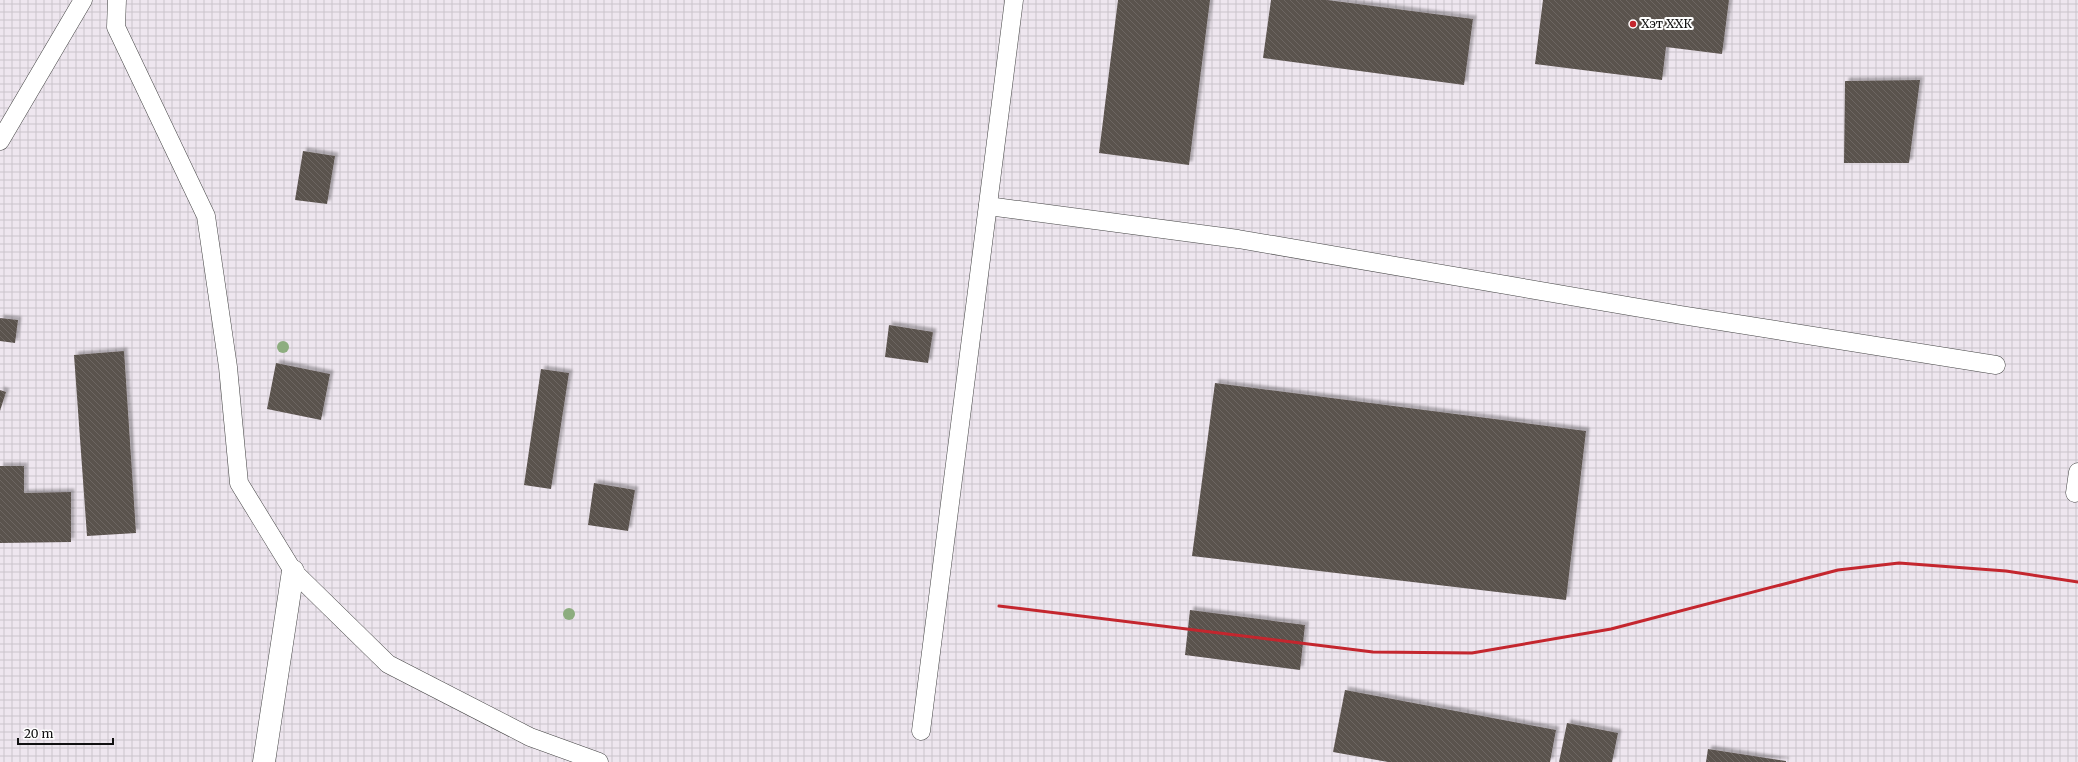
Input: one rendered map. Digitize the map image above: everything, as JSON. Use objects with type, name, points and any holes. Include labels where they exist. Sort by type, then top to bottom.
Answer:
[{"type":"street","points":[[264,762],[293,571]]},
{"type":"lane","points":[[0,141],[83,0]]},
{"type":"lane","points":[[117,0],[116,27],[206,216],[228,367],[239,483],[293,571],[388,664],[530,737],[599,762]]},
{"type":"lane","points":[[921,731],[1014,0]]},
{"type":"lane","points":[[988,206],[1238,239],[1689,316],[1996,365]]},
{"type":"lane","points":[[2075,493],[2078,472]]},
{"type":"shaded area","points":[[0,0],[2078,0],[2078,762],[0,762]]},
{"type":"building","points":[[1118,0],[1210,0],[1189,165],[1099,153]]},
{"type":"building","points":[[1271,0],[1327,0],[1473,19],[1464,85],[1263,58]]},
{"type":"building","name":"Хэт ХХК","points":[[1543,0],[1729,0],[1722,54],[1666,47],[1662,80],[1535,64]]},
{"type":"building","points":[[1920,80],[1909,163],[1844,163],[1845,81]]},
{"type":"building","points":[[303,151],[335,156],[327,204],[295,200]]},
{"type":"building","points":[[0,318],[18,320],[15,343],[0,341]]},
{"type":"building","points":[[889,325],[933,332],[928,363],[885,357]]},
{"type":"building","points":[[124,351],[136,533],[87,536],[74,355]]},
{"type":"building","points":[[276,363],[330,374],[321,420],[267,409]]},
{"type":"building","points":[[541,369],[569,373],[551,489],[524,485]]},
{"type":"building","points":[[1215,383],[1586,431],[1566,600],[1192,556]]},
{"type":"building","points":[[0,390],[6,392],[0,411]]},
{"type":"building","points":[[0,466],[24,466],[24,493],[71,492],[71,542],[0,543]]},
{"type":"building","points":[[594,483],[635,490],[628,531],[588,525]]},
{"type":"building","points":[[1190,610],[1305,625],[1300,670],[1185,655]]},
{"type":"building","points":[[1345,690],[1556,730],[1550,762],[1388,762],[1333,752]]},
{"type":"building","points":[[1567,723],[1618,733],[1612,762],[1559,762]]},
{"type":"building","points":[[1708,749],[1786,761],[1786,762],[1706,762]]},
{"type":"railway","points":[[999,606],[1373,652],[1472,653],[1611,629],[1838,570],[1899,563],[2006,571],[2078,582]]},
{"type":"place","name":"Хэт ХХК","points":[[1633,24]]}]
